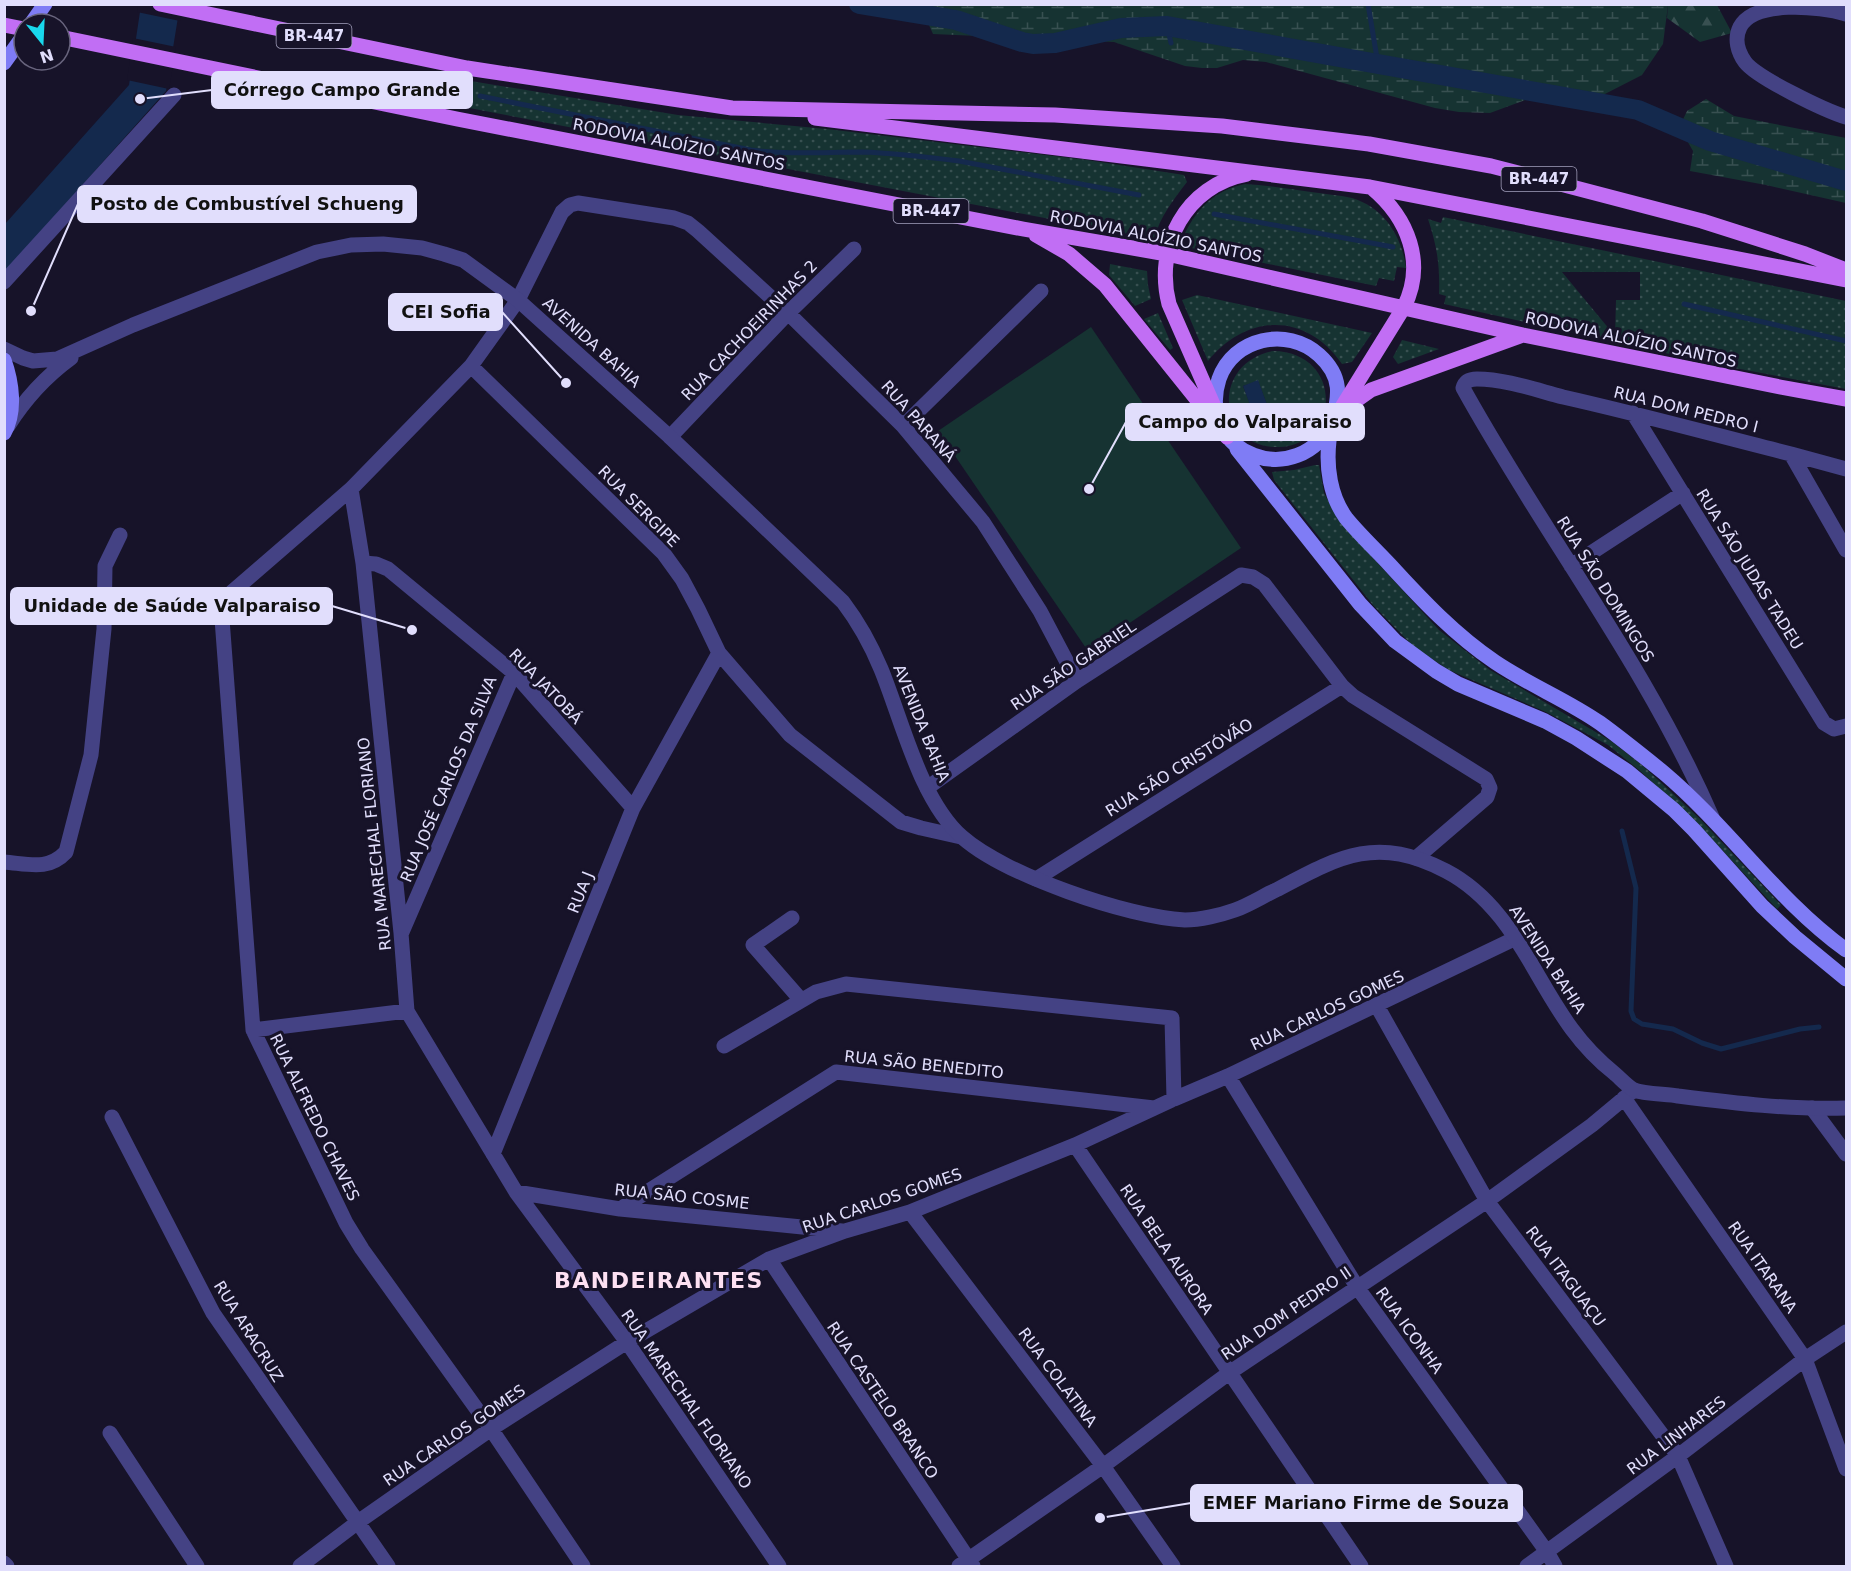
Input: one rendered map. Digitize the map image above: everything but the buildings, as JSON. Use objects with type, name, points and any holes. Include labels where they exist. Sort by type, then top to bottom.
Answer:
[{"type":"main road","name":"BR-447","points":[[160,4],[467,68],[732,108],[1055,115],[1222,126],[1369,144],[1491,166],[1691,218],[1805,254],[1846,270]]},
{"type":"main road","name":"RODOVIA ALOÍZIO SANTOS","points":[[72,39],[456,119],[1167,254],[1523,335],[1846,399]]},
{"type":"main road","points":[[732,108],[1370,187],[1846,280]]},
{"type":"main road","points":[[1256,172],[1229,179],[1205,192],[1191,205],[1180,219],[1172,236],[1164,276],[1169,304],[1227,437],[1256,457],[1269,460],[1283,460],[1309,451],[1328,432],[1411,293],[1414,278],[1409,241],[1401,219],[1387,201],[1370,187]]},
{"type":"main road","points":[[1023,228],[1069,254],[1105,285],[1360,604],[1395,641],[1458,684],[1545,721],[1627,771],[1687,823],[1731,874],[1779,922],[1846,980]]},
{"type":"main road","points":[[1334,420],[1357,398],[1371,390],[1523,335]]},
{"type":"main road","points":[[1219,418],[1216,391],[1220,378],[1226,366],[1246,347],[1265,340],[1285,339],[1311,348],[1330,368],[1338,393],[1338,407],[1329,445],[1328,468],[1335,496],[1347,519],[1428,606],[1470,644],[1494,661],[1599,722],[1665,774],[1712,818],[1793,905],[1846,950]]},
{"type":"main road","points":[[4,360],[11,395],[6,430]]},
{"type":"street","points":[[1846,14],[1824,8],[1782,6],[1755,10],[1742,21],[1737,32],[1740,54],[1757,73],[1828,111],[1846,117]]},
{"type":"street","points":[[4,282],[174,95]]},
{"type":"street","name":"RUA PARANÁ","points":[[518,300],[562,212],[570,205],[578,203],[674,218],[688,223],[788,313],[903,426],[983,522],[1040,610],[1077,681]]},
{"type":"street","name":"AVENIDA BAHIA","points":[[4,349],[23,358],[45,361],[57,359],[133,325],[280,266],[317,252],[351,245],[383,244],[422,248],[463,260],[518,300],[670,437],[843,602],[858,622],[882,671],[900,724],[927,788],[940,810],[961,837],[998,862],[1036,879],[1098,901],[1152,916],[1188,920],[1237,910],[1323,864],[1352,855],[1389,852],[1416,858],[1447,872],[1472,887],[1490,904],[1516,938],[1562,1016],[1591,1054],[1629,1094]]},
{"type":"street","name":"RUA CACHOEIRINHAS 2","points":[[670,437],[788,313],[854,249]]},
{"type":"street","points":[[903,426],[1041,291]]},
{"type":"street","points":[[351,489],[471,366],[518,300]]},
{"type":"street","name":"AVENIDA BAHIA","points":[[6,430],[23,404],[44,380],[80,352],[99,341]]},
{"type":"street","name":"RUA SERGIPE","points":[[471,366],[664,554],[682,579],[719,653],[790,735],[902,822],[961,837]]},
{"type":"street","name":"RUA DOM PEDRO I","points":[[1465,383],[1478,379],[1503,383],[1632,413],[1846,469]]},
{"type":"street","name":"RUA SÃO DOMINGOS","points":[[1465,383],[1463,388],[1491,438],[1649,694],[1693,774],[1712,818]]},
{"type":"street","name":"RUA SÃO JUDAS TADEU","points":[[1632,413],[1824,723],[1834,729],[1846,726]]},
{"type":"street","points":[[1791,454],[1846,550]]},
{"type":"street","name":"RUA MARECHAL FLORIANO","points":[[351,489],[363,563],[408,1011],[516,1192],[627,1342],[779,1566]]},
{"type":"street","name":"RUA ALFREDO CHAVES","points":[[351,489],[232,592],[222,604],[253,1030],[346,1223],[362,1249],[491,1429],[583,1566]]},
{"type":"street","points":[[1571,566],[1683,493]]},
{"type":"street","points":[[4,862],[45,865],[58,861],[66,852],[91,754],[104,629],[105,566],[120,535]]},
{"type":"street","name":"RUA JATOBÁ","points":[[363,563],[376,564],[388,569],[514,673],[633,808]]},
{"type":"street","name":"RUA SÃO GABRIEL","points":[[927,788],[1077,681],[1241,575],[1253,577],[1264,584],[1342,686]]},
{"type":"street","name":"RUA J","points":[[493,1154],[633,808],[719,653]]},
{"type":"street","name":"RUA JOSÉ CARLOS DA SILVA","points":[[401,933],[514,673]]},
{"type":"street","points":[[1342,686],[1353,696],[1486,779],[1491,788],[1487,796],[1416,858]]},
{"type":"street","name":"RUA SÃO CRISTÓVÃO","points":[[1036,879],[1342,686]]},
{"type":"street","points":[[921,828],[938,818],[940,810]]},
{"type":"street","points":[[792,918],[753,945],[801,1000]]},
{"type":"street","name":"RUA CARLOS GOMES","points":[[300,1566],[358,1522],[491,1429],[627,1342],[769,1259],[844,1231],[910,1212],[1075,1145],[1228,1076],[1516,938]]},
{"type":"street","points":[[724,1046],[816,992],[846,984],[1172,1018],[1174,1099]]},
{"type":"street","name":"RUA ITAGUAÇU","points":[[1377,1006],[1487,1201],[1678,1456],[1726,1566]]},
{"type":"street","points":[[253,1030],[408,1011]]},
{"type":"street","name":"RUA SÃO BENEDITO","points":[[620,1209],[836,1072],[1154,1108]]},
{"type":"street","name":"RUA ICONHA","points":[[1228,1076],[1357,1287],[1555,1566]]},
{"type":"street","points":[[1629,1094],[1812,1108],[1846,1108]]},
{"type":"street","name":"RUA DOM PEDRO II","points":[[967,1564],[1229,1373],[1487,1201],[1592,1125],[1629,1094]]},
{"type":"street","name":"RUA ITARANA","points":[[1629,1094],[1805,1359],[1846,1469]]},
{"type":"street","points":[[1812,1108],[1846,1154]]},
{"type":"street","name":"RUA ARACRUZ","points":[[112,1117],[213,1313],[388,1566]]},
{"type":"street","name":"RUA BELA AURORA","points":[[1075,1145],[1361,1566]]},
{"type":"street","name":"RUA SÃO COSME","points":[[516,1192],[620,1209],[844,1231]]},
{"type":"street","name":"RUA COLATINA","points":[[910,1212],[1103,1466],[1173,1566]]},
{"type":"street","name":"RUA CASTELO BRANCO","points":[[769,1259],[967,1564]]},
{"type":"street","name":"RUA LINHARES","points":[[1527,1566],[1678,1456],[1805,1359],[1846,1332]]},
{"type":"street","points":[[110,1433],[197,1566]]},
{"type":"green space","points":[[1668,4],[1663,44],[1642,75],[1601,96],[1583,99],[1531,98],[1490,113],[1459,112],[1435,108],[1266,62],[1243,60],[1217,68],[1202,68],[1185,66],[1114,42],[933,34],[920,5]]},
{"type":"green space","points":[[1668,5],[1717,5],[1732,33],[1700,42],[1667,18]]},
{"type":"green space","points":[[465,80],[678,115],[827,129],[1087,160],[1184,175],[1187,182],[1163,216],[1154,239],[459,106]]},
{"type":"green space","points":[[1706,99],[1734,116],[1846,138],[1846,203],[1690,171],[1693,151],[1678,130],[1687,111]]},
{"type":"green space","points":[[1245,184],[1342,196],[1364,203],[1383,216],[1390,225],[1401,245],[1406,268],[1397,267],[1394,281],[1379,278],[1376,286],[1191,248],[1185,233],[1196,215],[1217,195]]},
{"type":"green space","points":[[1443,217],[1846,301],[1846,389],[1724,366],[1444,304],[1446,296],[1439,294],[1437,256],[1428,219],[1441,223]],"holes":[[[1562,272],[1640,272],[1640,300],[1616,300],[1615,336]]]},
{"type":"green space","points":[[1110,264],[1147,271],[1151,299],[1135,306],[1109,275]]},
{"type":"green space","points":[[1197,295],[1372,333],[1352,362],[1342,364],[1328,347],[1311,335],[1294,328],[1276,325],[1258,327],[1240,334],[1223,345],[1208,361],[1182,300]]},
{"type":"green space","points":[[1158,313],[1173,348],[1170,350],[1144,319]]},
{"type":"green space","points":[[1091,327],[1241,548],[1088,651],[938,431]]},
{"type":"green space","points":[[1402,340],[1439,349],[1398,364],[1393,357]]},
{"type":"green space","points":[[1273,351],[1296,355],[1313,366],[1322,381],[1326,399],[1323,416],[1314,431],[1299,442],[1279,447],[1259,444],[1244,435],[1234,421],[1229,405],[1231,388],[1238,372],[1252,359]],"holes":[[[1258,381],[1275,426],[1261,432],[1243,386]]]},
{"type":"green space","points":[[1319,465],[1324,493],[1340,522],[1439,630],[1490,670],[1611,741],[1643,766],[1699,818],[1781,905],[1777,909],[1695,821],[1608,745],[1546,712],[1449,670],[1414,647],[1373,605],[1274,480],[1272,472]]},
{"type":"water","points":[[141,5],[180,5],[166,91],[5,272],[5,224],[129,85]]},
{"type":"water","points":[[1258,380],[1275,426],[1260,432],[1243,386]]},
{"type":"pier","points":[[138,4],[183,4],[180,21],[137,12]]},
{"type":"pier","points":[[133,38],[176,47],[169,89],[127,80]]},
{"type":"waterway","points":[[859,4],[956,20],[1033,44],[1055,43],[1121,28],[1167,26],[1638,110],[1710,141],[1846,181]]},
{"type":"waterway","points":[[1368,4],[1378,64]]},
{"type":"waterway","points":[[1167,26],[1171,43]]},
{"type":"waterway","points":[[480,96],[751,150],[793,153],[862,152],[935,158],[1139,195]]},
{"type":"waterway","points":[[1214,214],[1393,247]]},
{"type":"waterway","points":[[1684,304],[1846,341]]},
{"type":"waterway","points":[[1622,831],[1636,888],[1631,1011],[1634,1019],[1642,1024],[1673,1029],[1721,1049],[1800,1029],[1819,1027]]},
{"type":"place","name":"Córrego Campo Grande","points":[[140,99]]},
{"type":"place","name":"Posto de Combustível Schueng","points":[[31,311]]},
{"type":"place","name":"CEI Sofia","points":[[566,383]]},
{"type":"place","name":"Campo do Valparaiso","points":[[1089,489]]},
{"type":"place","name":"Unidade de Saúde Valparaiso","points":[[412,630]]},
{"type":"place","name":"EMEF Mariano Firme de Souza","points":[[1100,1518]]},
{"type":"district","name":"BANDEIRANTES","points":[[659,1280]]}]
